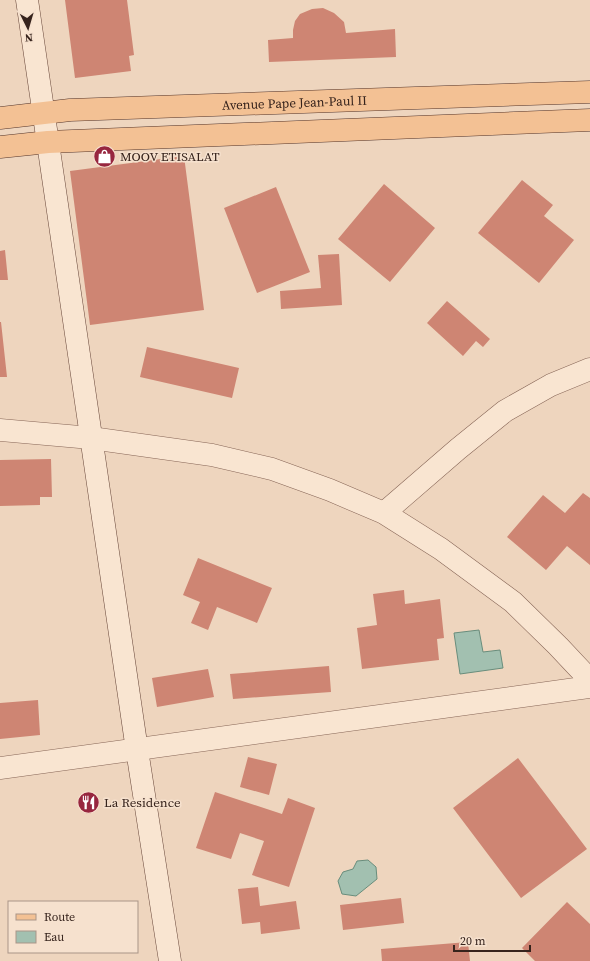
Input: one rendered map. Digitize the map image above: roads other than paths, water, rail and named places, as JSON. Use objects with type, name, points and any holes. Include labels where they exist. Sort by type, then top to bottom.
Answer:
[{"type":"main road","name":"Avenue Pape Jean-Paul II","points":[[0,118],[70,110],[590,92]]},
{"type":"main road","points":[[0,147],[48,142],[590,120]]},
{"type":"street","points":[[27,0],[137,750],[170,961]]},
{"type":"street","points":[[384,513],[458,449],[505,411],[551,385],[590,369]]},
{"type":"street","points":[[0,430],[91,438],[212,455],[272,470],[330,490],[384,513],[441,549],[513,602],[590,680]]},
{"type":"street","points":[[0,768],[590,687]]},
{"type":"water","points":[[479,630],[483,652],[500,650],[503,668],[460,674],[454,633]]},
{"type":"water","points":[[368,860],[376,867],[377,879],[356,896],[342,894],[338,881],[343,872],[353,869],[357,861]]},
{"type":"place","name":"MOOV ETISALAT","points":[[104,156]]},
{"type":"place","name":"La Residence","points":[[88,802]]}]
